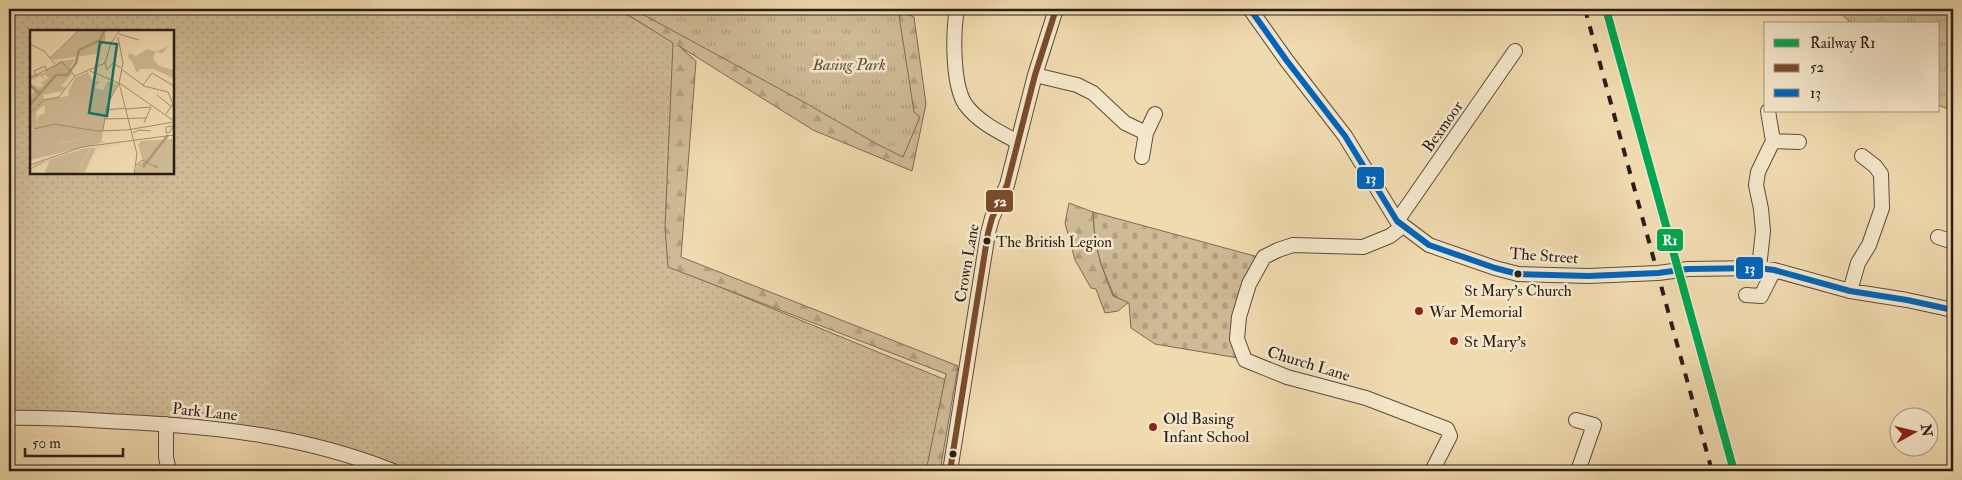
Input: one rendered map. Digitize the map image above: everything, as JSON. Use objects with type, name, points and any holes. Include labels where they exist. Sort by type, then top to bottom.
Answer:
[{"type":"street","points":[[958,9],[955,24],[954,54],[959,87],[965,103],[990,126],[1018,142]]},
{"type":"street","name":"Crown Lane","points":[[950,471],[988,233],[1007,185],[1035,75],[1056,9]]},
{"type":"street","name":"The Street","points":[[1250,9],[1287,61],[1345,136],[1400,224],[1429,245],[1518,274],[1588,276],[1759,268],[1774,270],[1850,291],[1953,310]]},
{"type":"street","name":"Bexmoor","points":[[1400,224],[1515,51]]},
{"type":"street","points":[[1035,75],[1077,85],[1093,93],[1125,123],[1146,133]]},
{"type":"street","points":[[1759,268],[1763,231],[1756,184],[1758,172],[1773,141],[1768,112]]},
{"type":"street","points":[[1142,157],[1146,133],[1155,114]]},
{"type":"street","points":[[1773,141],[1799,142]]},
{"type":"street","points":[[1850,291],[1858,263],[1868,245],[1882,208],[1881,174],[1875,166],[1862,156]]},
{"type":"street","name":"Church Lane","points":[[1400,224],[1390,236],[1363,247],[1293,245],[1264,257],[1249,284],[1239,317],[1236,339],[1245,360],[1287,377],[1366,398],[1447,429],[1450,436],[1432,471]]},
{"type":"street","points":[[1938,237],[1953,242]]},
{"type":"street","points":[[1746,295],[1761,296],[1774,270]]},
{"type":"street","name":"Park Lane","points":[[9,418],[47,417],[166,424],[280,437],[327,448],[393,471]]},
{"type":"street","points":[[1576,420],[1594,425],[1578,471]]},
{"type":"street","points":[[166,424],[166,457],[169,471]]},
{"type":"green space","points":[[9,9],[617,9],[680,45],[691,58],[676,269],[946,380],[928,471],[409,471],[327,443],[148,418],[9,410]]},
{"type":"green space","points":[[619,9],[895,9],[914,17],[926,104],[912,171],[813,130],[679,46],[696,61],[681,257],[958,366],[940,471],[926,471],[946,374],[668,267],[665,228],[673,43]]},
{"type":"green space","name":"Basing Park","points":[[633,9],[898,9],[914,112],[920,117],[903,157],[877,144]]},
{"type":"green space","points":[[1836,9],[1953,9],[1953,111],[1940,106],[1940,22],[1850,22]]},
{"type":"green space","points":[[1069,203],[1093,212],[1095,240],[1101,264],[1113,296],[1129,302],[1118,311],[1105,313],[1096,289],[1091,288],[1075,260],[1065,223]]},
{"type":"green space","points":[[1093,212],[1262,258],[1238,317],[1244,359],[1155,344],[1131,328],[1129,303],[1114,296],[1101,264],[1095,240]]},
{"type":"railway","points":[[1585,9],[1712,471]]},
{"type":"railway","points":[[1606,9],[1734,471]]},
{"type":"rail line","name":"R1","points":[[1606,9],[1734,471]]},
{"type":"transit line","name":"52","points":[[950,471],[988,233],[992,218],[1007,185],[1035,75],[1056,9]]},
{"type":"transit line","name":"13","points":[[1250,9],[1287,61],[1345,136],[1397,221],[1429,245],[1518,274],[1588,276],[1658,273],[1688,269],[1759,268],[1774,270],[1850,291],[1953,310]]},
{"type":"place","name":"The British Legion","points":[[987,241]]},
{"type":"place","name":"St Mary's Church","points":[[1518,274]]},
{"type":"place","name":"War Memorial","points":[[1419,311]]},
{"type":"place","name":"St Mary's","points":[[1454,341]]},
{"type":"place","name":"Old Basing Infant School","points":[[1153,427]]}]
